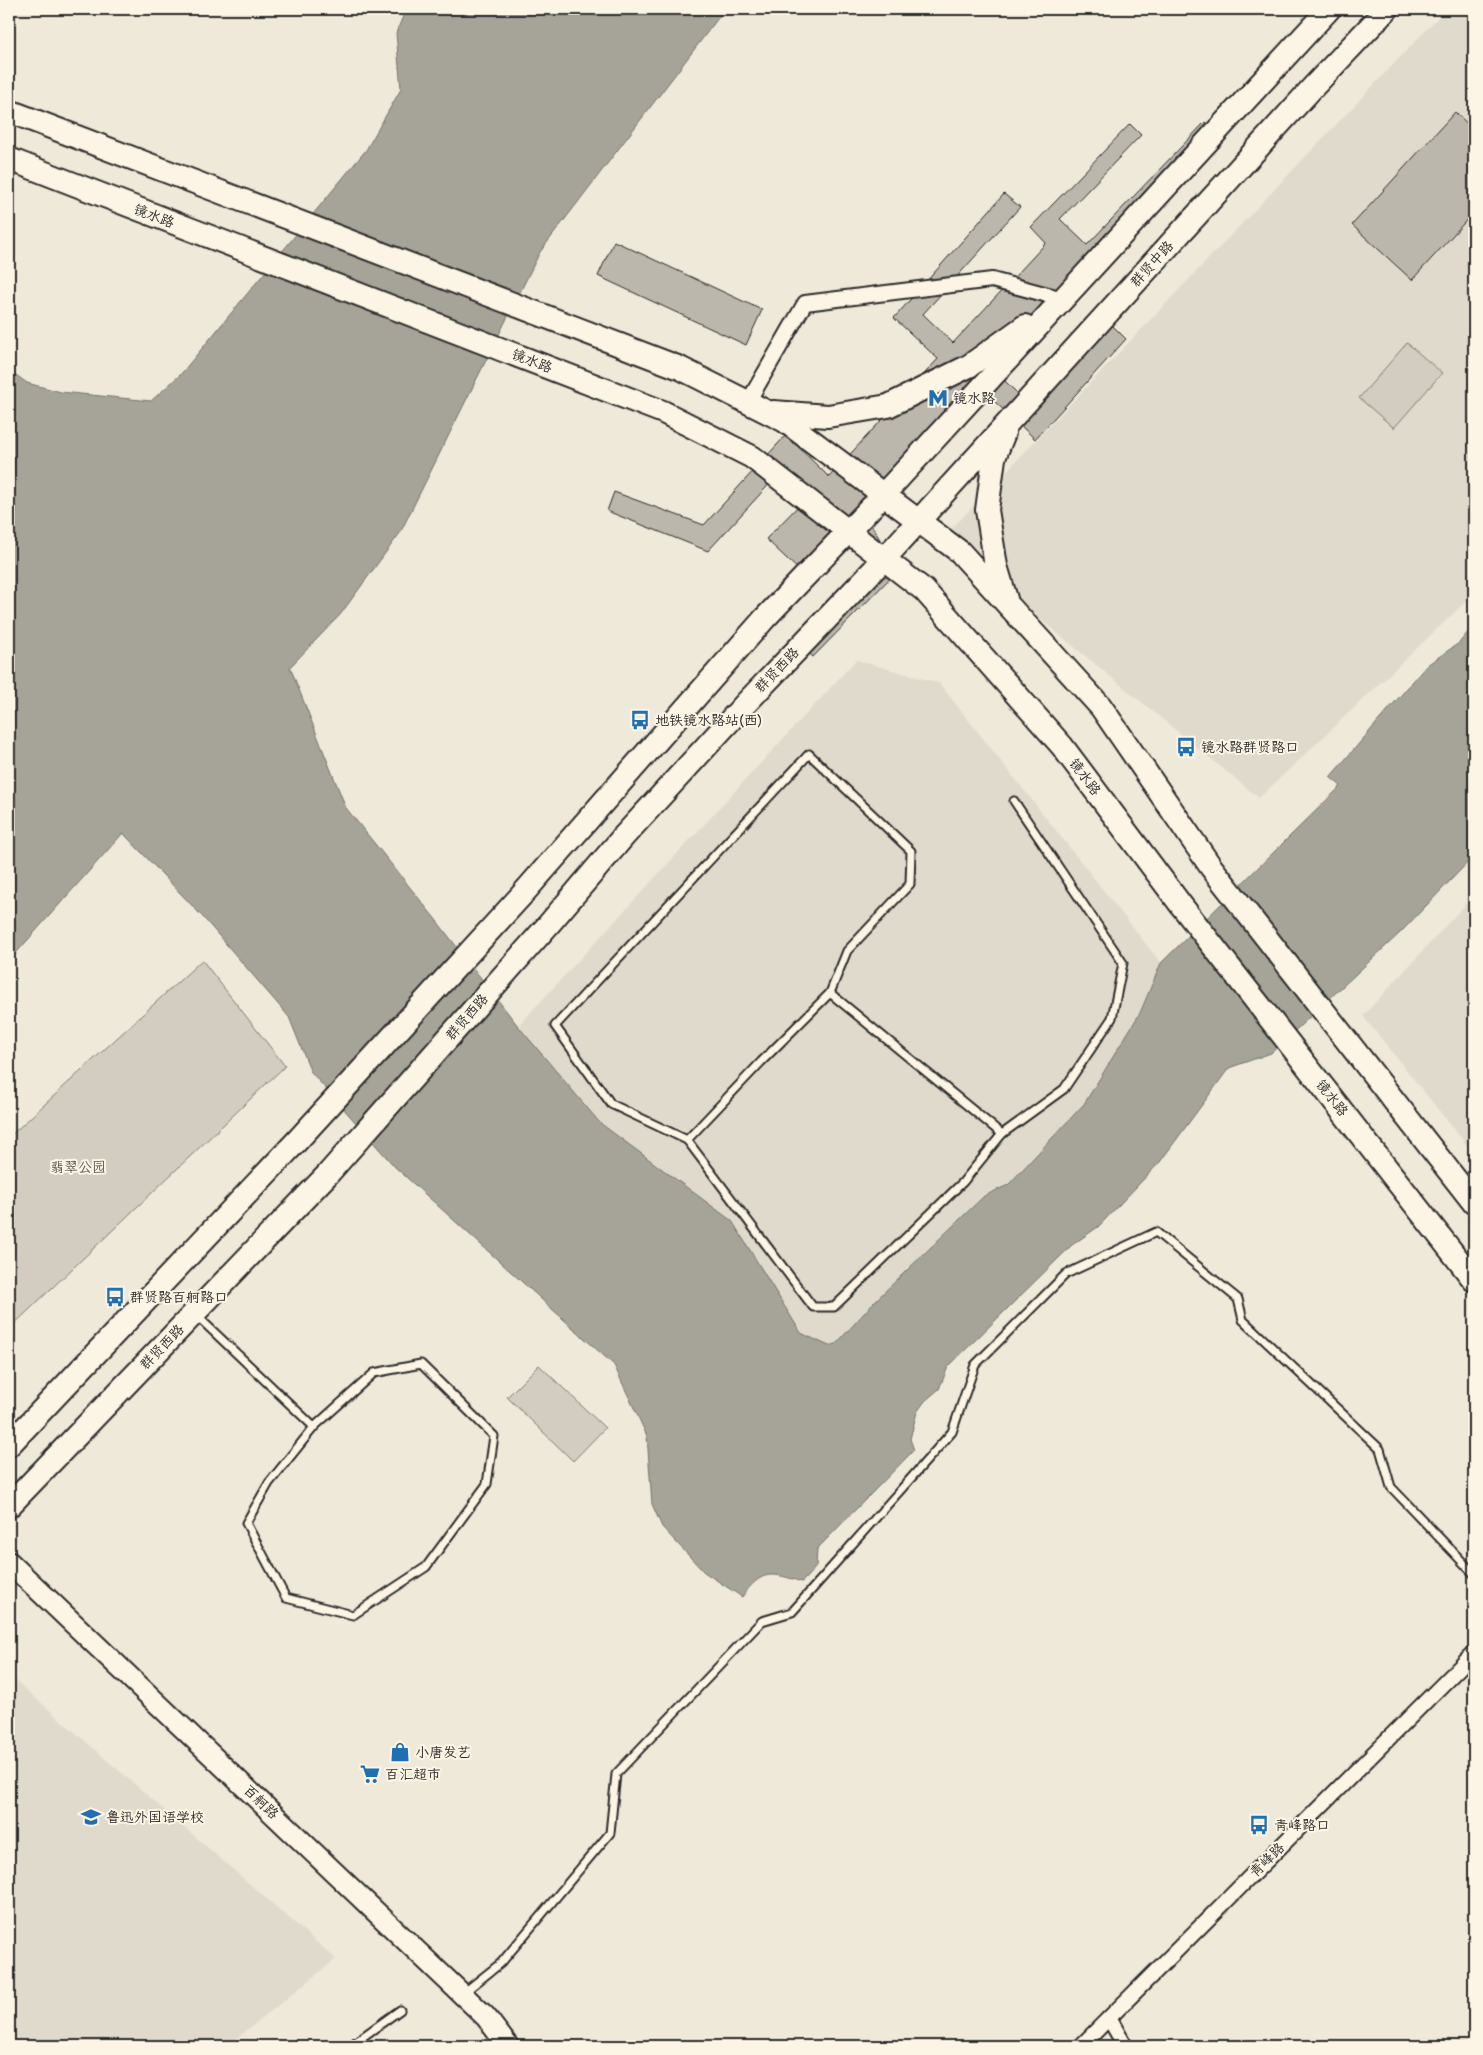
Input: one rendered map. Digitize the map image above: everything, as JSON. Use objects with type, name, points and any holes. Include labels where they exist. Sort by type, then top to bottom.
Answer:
[{"type":"main road","points":[[9,1445],[295,1143],[520,897],[765,618],[884,494],[1329,9]]},
{"type":"main road","name":"群贤中路","points":[[918,521],[1307,93],[1387,9]]},
{"type":"main road","points":[[9,111],[254,206],[578,327],[680,368],[785,421],[884,494],[960,552],[1101,707],[1211,867],[1474,1203]]},
{"type":"main road","name":"镜水路","points":[[9,159],[663,412],[752,457],[849,531],[924,590],[1062,746],[1181,905],[1474,1280]]},
{"type":"main road","points":[[757,407],[828,416],[888,406],[969,366],[1063,299]]},
{"type":"main road","points":[[1008,422],[994,458],[987,510],[996,566],[1008,605]]},
{"type":"main road","name":"群贤西路","points":[[9,1506],[327,1175],[549,924],[624,836],[918,521]]},
{"type":"street","points":[[757,407],[805,303],[992,280],[1063,299]]},
{"type":"street","name":"百舸路","points":[[9,1562],[486,2017],[508,2046]]},
{"type":"street","name":"青峰路","points":[[1081,2046],[1474,1653]]},
{"type":"street","points":[[1109,2018],[1124,2046]]},
{"type":"lane","points":[[687,1140],[830,993],[847,951],[910,884],[911,851],[809,754],[555,1026],[611,1104],[687,1140],[814,1307],[834,1307],[963,1182],[1002,1134],[1064,1089],[1112,1018],[1123,963],[1014,802]]},
{"type":"lane","points":[[830,993],[1002,1134]]},
{"type":"lane","points":[[462,1994],[500,1963],[610,1833],[616,1774],[762,1621],[792,1612],[952,1432],[975,1365],[1066,1274],[1156,1232],[1238,1298],[1243,1320],[1380,1449],[1391,1487],[1474,1574]]},
{"type":"lane","points":[[194,1313],[314,1427]]},
{"type":"lane","points":[[421,1364],[494,1436],[488,1484],[426,1567],[353,1615],[286,1598],[246,1523],[269,1483],[314,1427],[374,1373],[421,1364]]},
{"type":"lane","points":[[350,2046],[400,2010]]},
{"type":"shaded area","points":[[406,9],[725,9],[540,252],[400,533],[340,615],[290,667],[346,808],[518,1026],[600,1123],[732,1221],[801,1333],[829,1346],[836,1344],[876,1300],[984,1196],[1008,1185],[1084,1104],[1140,1013],[1161,963],[1341,786],[1330,777],[1427,665],[1459,643],[1474,625],[1474,856],[1400,933],[1271,1053],[1229,1068],[1160,1162],[1098,1227],[1072,1245],[948,1367],[939,1389],[925,1401],[917,1412],[910,1439],[914,1450],[817,1549],[816,1567],[802,1582],[783,1576],[769,1575],[756,1581],[742,1597],[704,1572],[662,1527],[652,1504],[647,1436],[614,1365],[395,1167],[311,1072],[289,1017],[201,915],[123,833],[9,961],[9,370],[27,383],[61,392],[151,401],[180,375],[366,150],[401,89],[396,33]]},
{"type":"shaded area","points":[[1446,9],[1474,9],[1474,594],[1259,798],[942,539]]},
{"type":"shaded area","points":[[856,660],[939,683],[1161,963],[1140,1013],[1084,1104],[1007,1185],[984,1196],[876,1300],[836,1344],[829,1346],[800,1333],[732,1221],[600,1123],[518,1026]]},
{"type":"shaded area","points":[[1474,895],[1474,1154],[1363,1016]]},
{"type":"shaded area","name":"鲁迅外国语学校","points":[[9,1675],[336,1959],[227,2046],[9,2046]]},
{"type":"green space","points":[[1407,343],[1442,373],[1394,428],[1359,398]]},
{"type":"green space","name":"翡翠公园","points":[[202,960],[285,1066],[9,1329],[9,1137]]},
{"type":"green space","points":[[539,1365],[605,1428],[573,1461],[507,1397]]},
{"type":"building","points":[[1455,112],[1474,130],[1474,212],[1412,280],[1352,225]]},
{"type":"building","name":"镜水路","points":[[1205,122],[1220,134],[996,372],[1033,409],[1112,325],[1126,339],[1035,439],[980,388],[863,511],[898,570],[813,657],[802,647],[875,570],[850,525],[804,575],[766,539],[812,492],[785,467],[708,551],[607,511],[614,492],[704,525],[786,435],[829,477],[938,359],[894,318],[1004,194],[1020,207],[923,314],[953,343],[1046,243],[1031,227],[1130,124],[1141,135],[1060,219],[1087,245]]},
{"type":"building","points":[[614,241],[762,310],[746,345],[598,276]]},
{"type":"place","name":"镜水路","points":[[938,398]]},
{"type":"place","name":"地铁镜水路站(西)","points":[[640,720]]},
{"type":"place","name":"镜水路群贤路口","points":[[1186,747]]},
{"type":"place","name":"群贤路百舸路口","points":[[115,1297]]},
{"type":"place","name":"小唐发艺","points":[[400,1752]]},
{"type":"place","name":"百汇超市","points":[[370,1774]]},
{"type":"place","name":"鲁迅外国语学校","points":[[91,1817]]},
{"type":"place","name":"青峰路口","points":[[1259,1825]]}]
